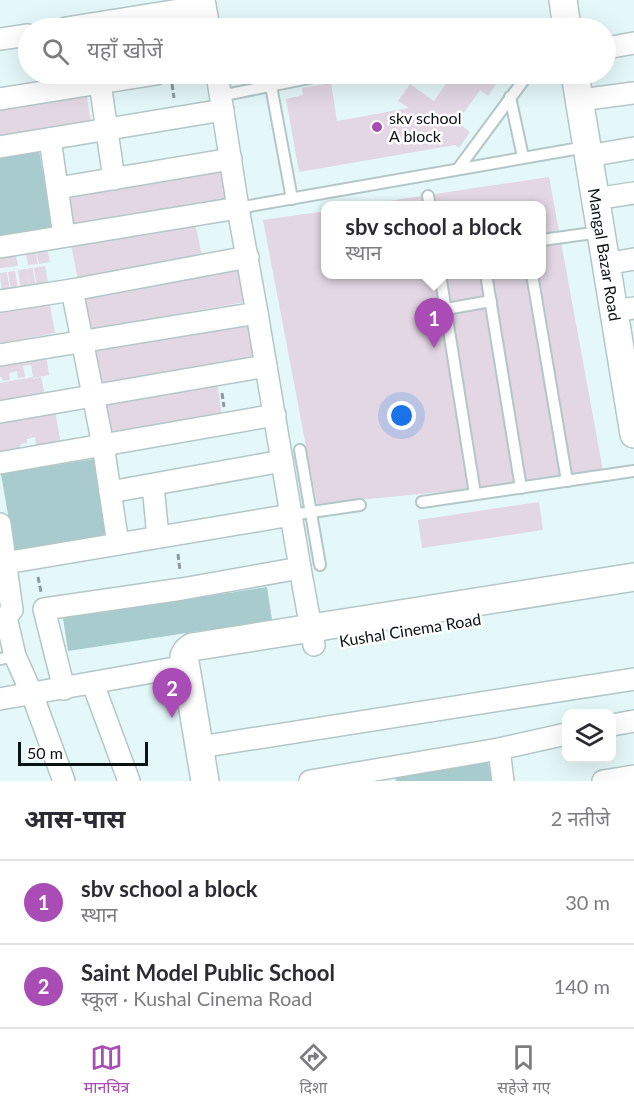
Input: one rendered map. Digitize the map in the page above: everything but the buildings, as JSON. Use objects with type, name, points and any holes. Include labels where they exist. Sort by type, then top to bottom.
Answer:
[{"type":"street","points":[[122,18],[205,3],[207,18]]},
{"type":"street","points":[[0,39],[18,36]]},
{"type":"street","points":[[616,47],[634,44]]},
{"type":"street","points":[[0,99],[94,84]]},
{"type":"street","points":[[100,84],[114,179]]},
{"type":"street","points":[[219,84],[275,415],[291,456],[310,566],[312,637]]},
{"type":"street","name":"Mangal Bazar Road","points":[[577,84],[605,264],[624,309],[633,420]]},
{"type":"street","points":[[580,100],[634,93]]},
{"type":"street","points":[[0,147],[177,118],[222,103]]},
{"type":"street","points":[[50,139],[64,236]]},
{"type":"street","points":[[587,152],[634,148]]},
{"type":"street","points":[[58,188],[231,159]]},
{"type":"street","points":[[595,200],[634,193]]},
{"type":"street","points":[[0,247],[238,208]]},
{"type":"street","points":[[0,302],[248,257]]},
{"type":"street","points":[[605,264],[634,259]]},
{"type":"street","points":[[72,290],[104,445],[118,544]]},
{"type":"street","points":[[0,355],[257,313]]},
{"type":"street","points":[[0,411],[266,366]]},
{"type":"street","points":[[0,463],[275,415]]},
{"type":"street","points":[[110,492],[291,456]]},
{"type":"street","points":[[153,485],[167,536]]},
{"type":"street","points":[[2,563],[301,513]]},
{"type":"street","points":[[0,524],[2,563],[12,610],[3,618],[8,658],[32,694],[64,781]]},
{"type":"street","points":[[63,689],[44,609],[182,589],[310,566]]},
{"type":"street","name":"Kushal Cinema Road","points":[[186,659],[634,576]]},
{"type":"street","name":"Kushal Cinema Road","points":[[312,637],[634,594]]},
{"type":"street","points":[[0,699],[93,684],[186,659],[205,781]]},
{"type":"street","points":[[200,747],[634,679]]},
{"type":"street","points":[[93,684],[129,781]]},
{"type":"street","points":[[616,723],[634,721]]},
{"type":"street","points":[[310,781],[385,775],[562,735]]},
{"type":"street","points":[[499,749],[503,781]]},
{"type":"street","points":[[603,781],[634,776]]},
{"type":"lane","points":[[222,103],[281,84]]},
{"type":"lane","points":[[458,169],[521,84]]},
{"type":"lane","points":[[271,86],[292,199]]},
{"type":"lane","points":[[510,97],[523,157]]},
{"type":"lane","points":[[238,208],[523,157],[587,152]]},
{"type":"lane","points":[[546,239],[600,232]]},
{"type":"lane","points":[[441,279],[475,494]]},
{"type":"lane","points":[[487,279],[521,488]]},
{"type":"lane","points":[[533,279],[567,481]]},
{"type":"lane","points":[[446,309],[490,301]]},
{"type":"lane","points":[[422,502],[634,471]]},
{"type":"lane","points":[[301,513],[360,505]]},
{"type":"path","points":[[166,84],[177,118]]},
{"type":"path","points":[[221,374],[225,424]]},
{"type":"path","points":[[167,536],[182,589]]},
{"type":"path","points":[[34,558],[44,609]]},
{"type":"shaded area","points":[[39,150],[53,231],[0,239],[0,156]]},
{"type":"shaded area","points":[[94,459],[107,539],[15,555],[1,474]]},
{"type":"shaded area","points":[[267,587],[272,620],[68,651],[63,618]]},
{"type":"shaded area","points":[[488,762],[492,781],[396,781],[395,777]]},
{"type":"place","name":"skv school A block","points":[[377,127]]},
{"type":"place","name":"sbv school a block","points":[[434,348]]},
{"type":"place","name":"Saint Model Public School","points":[[172,718]]}]
